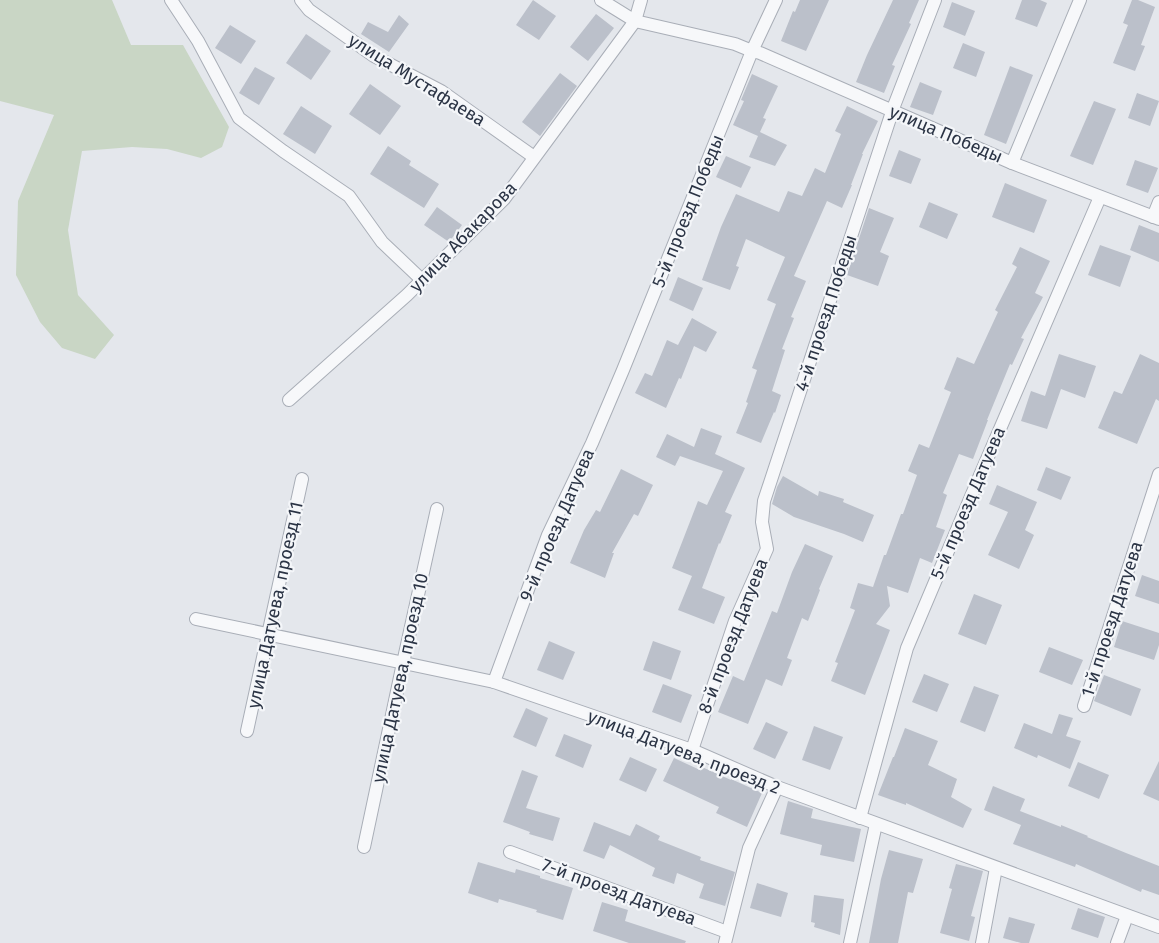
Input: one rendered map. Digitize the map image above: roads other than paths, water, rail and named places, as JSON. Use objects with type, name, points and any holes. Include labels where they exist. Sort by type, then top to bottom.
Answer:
[{"type":"street","points":[[171,0],[198,41],[239,118],[349,196],[382,242],[422,280]]},
{"type":"street","name":"улица Мустафаева","points":[[301,0],[309,10],[374,56],[441,91],[534,158]]},
{"type":"street","name":"улица Победы","points":[[601,0],[635,21],[735,44],[760,53],[894,109],[1012,163],[1156,218]]},
{"type":"street","name":"улица Абакарова","points":[[289,400],[406,295],[504,199],[635,21],[641,0]]},
{"type":"street","name":"5-й проезд Победы","points":[[624,370],[752,51],[776,0]]},
{"type":"street","name":"4-й проезд Победы","points":[[762,522],[764,501],[894,109],[935,0]]},
{"type":"street","points":[[1012,163],[1080,0]]},
{"type":"street","name":"5-й проезд Датуева","points":[[860,818],[907,648],[1100,196]]},
{"type":"street","points":[[1156,218],[1159,202]]},
{"type":"street","name":"9-й проезд Датуева","points":[[494,682],[548,536],[624,370]]},
{"type":"street","name":"1-й проезд Датуева","points":[[1084,706],[1159,474]]},
{"type":"street","name":"улица Датуева, проезд 11","points":[[248,731],[302,480]]},
{"type":"street","name":"улица Датуева, проезд 10","points":[[364,847],[437,509]]},
{"type":"street","name":"8-й проезд Датуева","points":[[692,750],[735,621],[766,549],[762,522]]},
{"type":"street","name":"улица Датуева, проезд 2","points":[[196,619],[494,682],[692,750],[777,787],[1159,928]]},
{"type":"street","points":[[726,938],[749,848],[777,787]]},
{"type":"street","points":[[850,943],[876,824]]},
{"type":"street","name":"7-й проезд Датуева","points":[[510,852],[726,938]]},
{"type":"street","points":[[982,943],[996,868]]},
{"type":"street","points":[[1117,943],[1127,916]]}]
